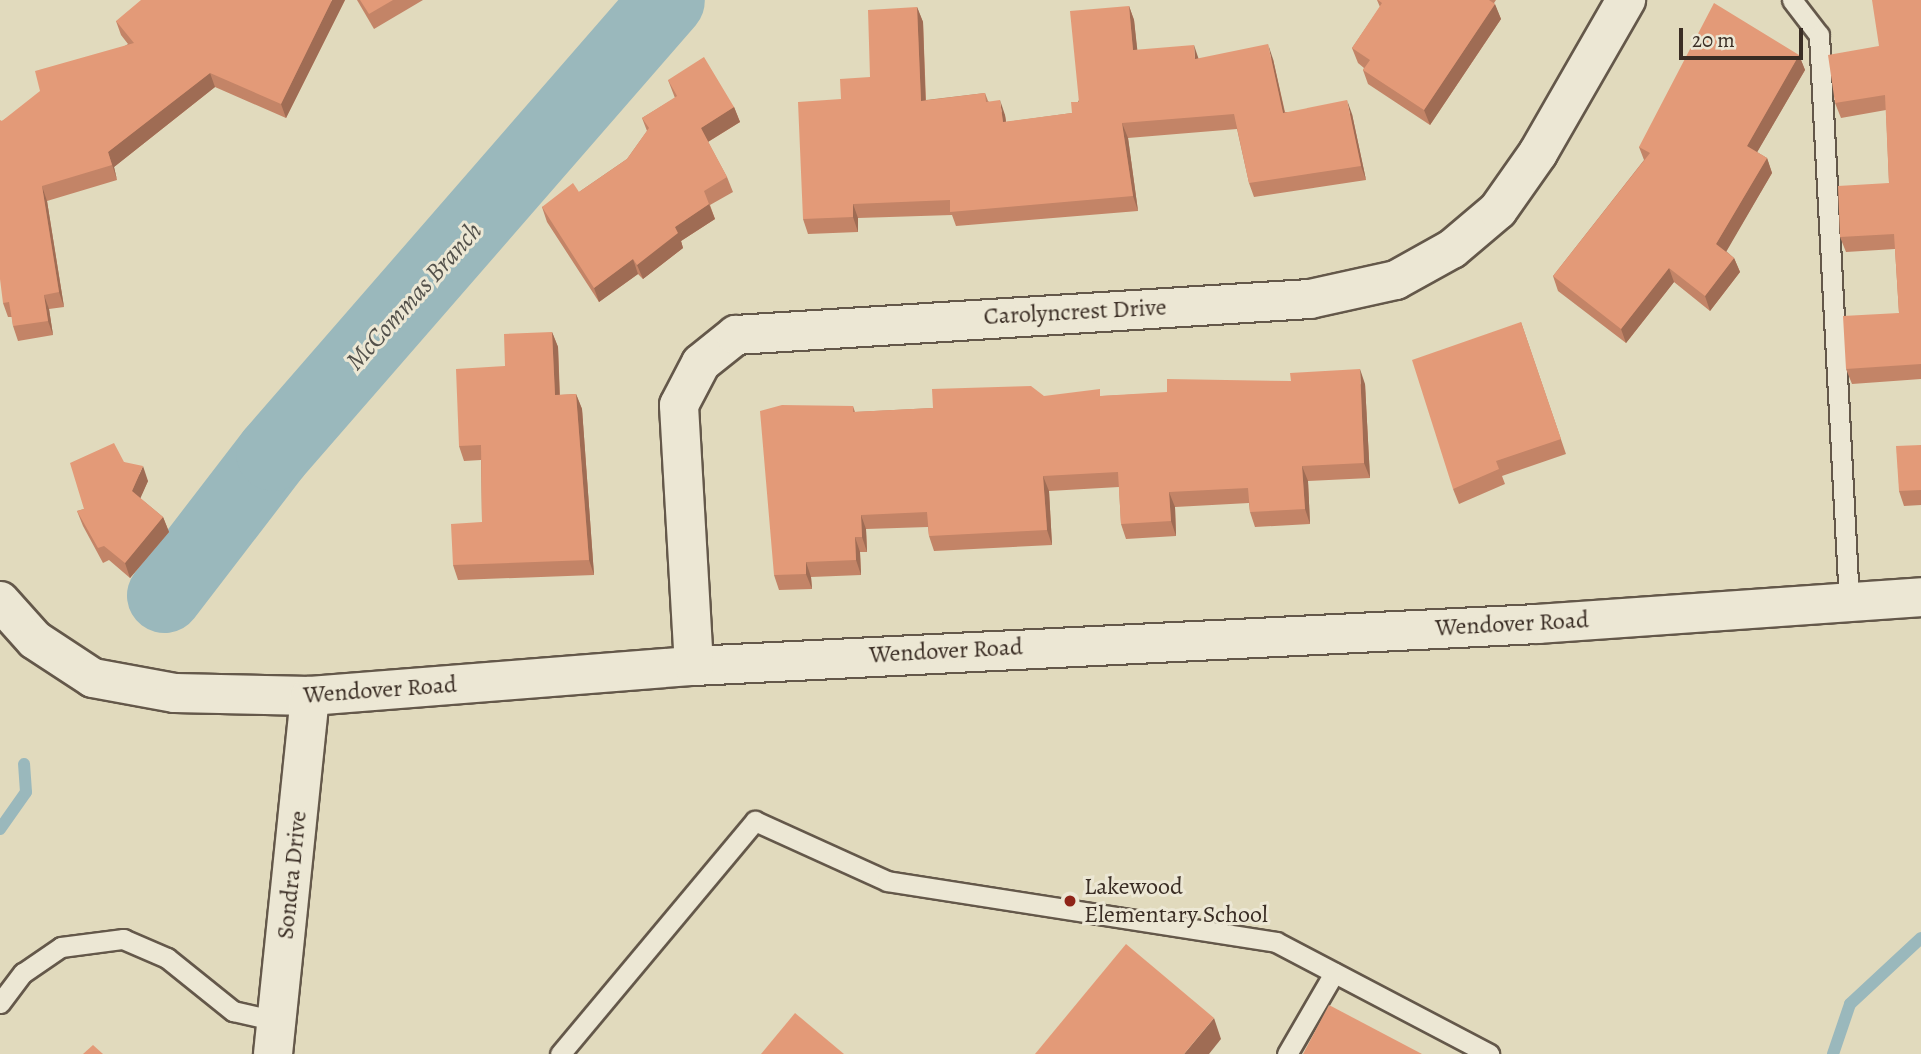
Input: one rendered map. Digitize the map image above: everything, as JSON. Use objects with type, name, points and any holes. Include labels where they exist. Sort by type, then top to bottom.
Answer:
[{"type":"street","name":"Carolyncrest Drive","points":[[694,666],[679,405],[701,363],[736,335],[1310,299],[1396,280],[1452,249],[1498,210],[1538,153],[1626,0]]},
{"type":"street","name":"Wendover Road","points":[[0,601],[35,640],[93,678],[175,694],[310,696],[694,666],[1538,624],[1921,597]]},
{"type":"street","name":"Sondra Drive","points":[[275,1037],[310,696]]},
{"type":"lane","points":[[1792,0],[1819,35],[1849,601]]},
{"type":"lane","points":[[560,1054],[755,821],[887,881],[1276,942],[1489,1054]]},
{"type":"lane","points":[[0,1003],[23,973],[61,947],[123,939],[167,958],[233,1011],[275,1037]]},
{"type":"lane","points":[[1287,1054],[1334,973]]},
{"type":"building","points":[[141,0],[332,0],[281,104],[210,73],[108,152],[112,165],[42,186],[59,292],[44,295],[48,321],[13,326],[9,302],[3,303],[0,279],[0,120],[40,91],[35,71],[134,43],[116,21]]},
{"type":"building","points":[[360,0],[393,0],[369,14]]},
{"type":"building","points":[[1378,0],[1489,0],[1495,4],[1424,110],[1363,70],[1370,60],[1352,48],[1382,3]]},
{"type":"building","points":[[1872,0],[1921,0],[1921,364],[1846,369],[1843,316],[1899,313],[1894,234],[1840,237],[1838,186],[1889,183],[1885,95],[1835,103],[1828,55],[1879,46]]},
{"type":"building","points":[[1714,3],[1799,55],[1747,146],[1767,158],[1716,244],[1734,258],[1705,296],[1669,268],[1621,329],[1553,276],[1650,153],[1639,147]]},
{"type":"building","points":[[1129,6],[1133,50],[1194,45],[1195,59],[1268,44],[1283,113],[1347,100],[1361,166],[1249,183],[1234,114],[1122,123],[1133,196],[950,212],[950,200],[853,204],[853,217],[803,219],[798,102],[841,99],[840,79],[870,77],[868,10],[917,7],[921,101],[985,93],[986,102],[1000,100],[1003,122],[1072,113],[1071,102],[1079,102],[1070,11]]},
{"type":"building","points":[[704,57],[734,107],[701,128],[727,177],[704,191],[709,204],[675,227],[678,233],[637,265],[633,259],[594,288],[542,207],[573,183],[579,192],[627,159],[649,128],[642,118],[677,96],[668,80]]},
{"type":"building","points":[[1521,322],[1561,439],[1496,461],[1499,469],[1453,489],[1412,360]]},
{"type":"building","points":[[552,332],[555,395],[576,394],[589,560],[453,565],[451,524],[482,522],[481,445],[459,446],[456,369],[505,366],[504,334]]},
{"type":"building","points":[[1360,369],[1364,463],[1302,466],[1305,509],[1250,512],[1248,488],[1169,492],[1171,521],[1121,524],[1118,472],[1043,476],[1047,530],[929,536],[927,512],[861,515],[862,537],[855,537],[856,560],[806,562],[806,574],[774,575],[760,411],[782,405],[853,406],[853,412],[933,408],[932,389],[1031,386],[1044,396],[1100,389],[1100,396],[1167,392],[1167,379],[1291,381],[1290,373]]},
{"type":"building","points":[[114,443],[124,462],[143,466],[132,491],[163,517],[125,563],[104,546],[98,548],[77,511],[84,509],[70,463]]},
{"type":"building","points":[[1921,445],[1921,490],[1899,491],[1896,446]]},
{"type":"building","points":[[1126,944],[1214,1018],[1184,1054],[1035,1054]]},
{"type":"building","points":[[1329,1005],[1422,1054],[1303,1054]]},
{"type":"building","points":[[795,1013],[844,1054],[761,1054]]},
{"type":"building","points":[[93,1045],[103,1054],[83,1054]]},
{"type":"waterway","name":"McCommas Branch","points":[[164,595],[273,453],[667,0]]},
{"type":"waterway","name":"McCommas Branch","points":[[0,829],[26,792],[24,764]]},
{"type":"waterway","points":[[1833,1054],[1850,1004],[1921,938]]},
{"type":"place","name":"Lakewood Elementary School","points":[[1070,901]]}]
